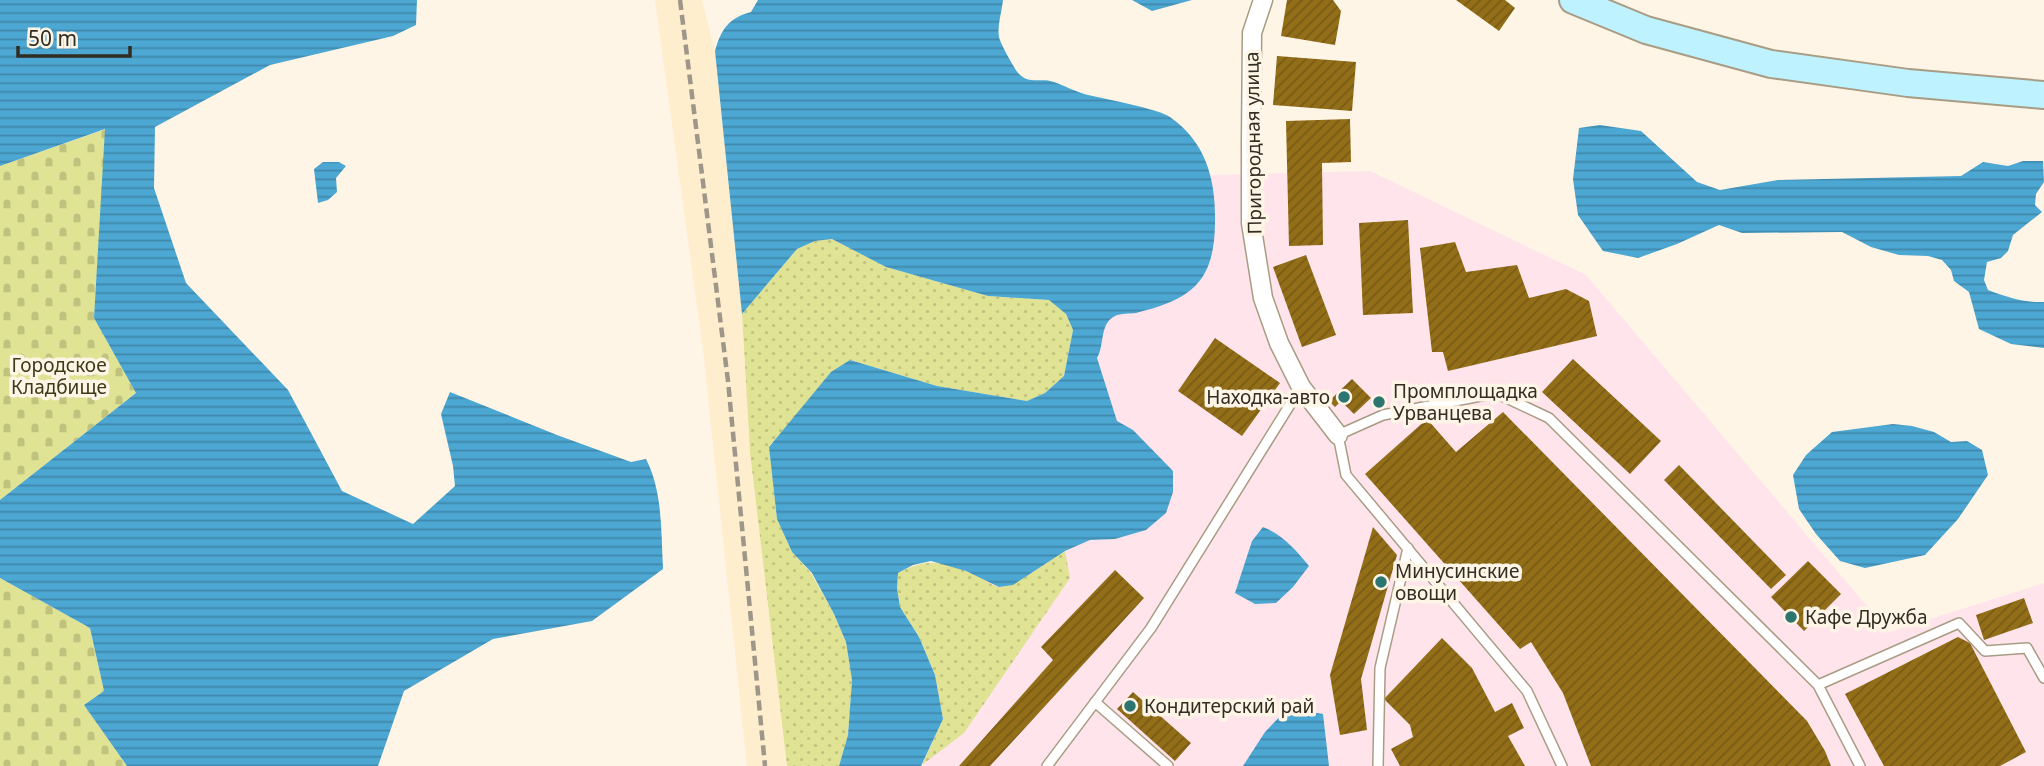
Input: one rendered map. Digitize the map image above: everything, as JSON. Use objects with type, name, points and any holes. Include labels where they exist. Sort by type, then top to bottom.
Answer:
[{"type":"street","name":"Пригородная улица","points":[[1263,0],[1252,33],[1251,223],[1263,298],[1279,343],[1301,387],[1338,435]]},
{"type":"street","points":[[1573,0],[1646,30],[1771,64],[1908,83],[2044,95]]},
{"type":"lane","points":[[1047,766],[1151,628],[1301,387]]},
{"type":"lane","points":[[1562,766],[1527,691],[1346,475],[1338,435],[1383,415],[1496,393],[1549,418],[1818,685],[1860,766]]},
{"type":"lane","points":[[1378,766],[1380,668],[1408,548]]},
{"type":"lane","points":[[1818,685],[1959,623],[1985,651],[2026,648],[2044,678]]},
{"type":"lane","points":[[1095,702],[1168,766]]},
{"type":"shaded area","points":[[655,0],[702,0],[715,51],[742,314],[750,452],[787,766],[747,766],[703,350]]},
{"type":"shaded area","name":"Промплощадка Урванцева","points":[[1370,171],[1586,275],[1889,632],[2044,583],[2044,766],[894,766],[1086,306],[1178,176]]},
{"type":"green space","name":"Городское Кладбище","points":[[106,129],[94,318],[136,393],[0,500],[0,166]]},
{"type":"green space","points":[[832,239],[886,267],[988,296],[1049,300],[1066,314],[1073,330],[1064,376],[1045,393],[1027,401],[937,386],[850,360],[769,446],[777,519],[792,552],[811,573],[834,614],[846,642],[852,680],[848,735],[839,766],[787,766],[750,452],[742,314],[797,249],[815,241]]},
{"type":"green space","points":[[1065,551],[1070,578],[964,733],[922,765],[943,719],[935,675],[919,637],[900,607],[898,573],[920,564],[939,563],[999,587],[1023,579]]},
{"type":"green space","points":[[0,578],[90,628],[104,691],[84,705],[127,766],[0,766]]},
{"type":"water","points":[[0,0],[417,0],[416,25],[393,36],[270,65],[155,127],[154,188],[186,283],[288,390],[342,491],[413,524],[455,486],[441,414],[450,392],[631,462],[646,459],[656,485],[663,569],[592,621],[493,639],[404,691],[378,766],[127,766],[84,705],[104,691],[90,628],[0,578],[0,500],[136,393],[94,318],[105,129],[0,166]]},
{"type":"water","points":[[758,0],[1003,0],[999,37],[1019,74],[1027,79],[1049,81],[1084,94],[1170,117],[1193,139],[1207,164],[1211,178],[1215,208],[1214,244],[1204,274],[1185,294],[1171,301],[1136,313],[1117,315],[1110,320],[1104,329],[1097,358],[1117,421],[1133,430],[1173,471],[1173,492],[1166,513],[1146,530],[1115,539],[1090,540],[1065,551],[1013,585],[999,587],[966,571],[931,561],[913,565],[898,573],[900,607],[919,637],[935,675],[943,719],[921,766],[839,766],[848,735],[852,680],[846,642],[812,573],[792,552],[777,519],[769,447],[831,372],[850,360],[937,386],[1027,401],[1045,393],[1064,376],[1073,330],[1066,314],[1049,300],[988,296],[886,267],[832,239],[815,241],[797,249],[742,314],[715,51],[720,37],[731,21],[751,12]]},
{"type":"water","points":[[1132,0],[1192,0],[1152,11]]},
{"type":"water","points":[[1600,125],[1641,131],[1697,182],[1720,190],[1778,180],[1961,176],[1983,162],[2008,166],[2023,161],[2043,161],[2044,182],[2036,194],[2035,205],[2042,212],[2013,235],[2008,251],[2001,258],[1987,262],[1984,280],[1988,290],[2023,300],[2044,302],[2044,348],[2011,344],[1979,329],[1969,292],[1954,281],[1951,270],[1942,260],[1928,256],[1899,255],[1871,247],[1842,232],[1742,233],[1719,225],[1638,258],[1603,251],[1578,215],[1573,179],[1579,128]]},
{"type":"water","points":[[323,162],[339,162],[346,166],[336,178],[337,192],[328,200],[318,203],[314,169]]},
{"type":"water","points":[[1893,424],[1934,432],[1951,442],[1967,441],[1982,450],[1988,475],[1958,519],[1925,555],[1865,568],[1840,561],[1816,534],[1799,509],[1793,475],[1806,455],[1832,432]]},
{"type":"water","points":[[1263,527],[1283,538],[1309,566],[1276,603],[1255,604],[1235,593],[1252,541]]},
{"type":"water","points":[[1288,708],[1323,714],[1329,766],[1243,766],[1265,732]]},
{"type":"building","points":[[1287,0],[1333,0],[1341,11],[1335,45],[1281,36]]},
{"type":"building","points":[[1456,0],[1505,0],[1515,8],[1499,31]]},
{"type":"building","points":[[1277,56],[1356,62],[1352,111],[1273,105]]},
{"type":"building","points":[[1350,119],[1351,162],[1322,163],[1323,245],[1289,246],[1286,121]]},
{"type":"building","points":[[1408,220],[1413,313],[1363,315],[1359,223]]},
{"type":"building","points":[[1455,242],[1466,272],[1517,265],[1529,298],[1566,289],[1589,301],[1597,336],[1448,371],[1443,352],[1432,352],[1420,248]]},
{"type":"building","points":[[1306,255],[1336,335],[1302,347],[1273,267]]},
{"type":"building","points":[[1215,338],[1280,383],[1242,436],[1178,391]]},
{"type":"building","points":[[1573,359],[1661,441],[1630,474],[1542,392]]},
{"type":"building","points":[[1352,379],[1371,398],[1354,414],[1341,401],[1335,407],[1329,401]]},
{"type":"building","points":[[1503,412],[1807,721],[1831,766],[1591,766],[1563,693],[1531,642],[1520,649],[1365,474],[1427,419],[1456,452]]},
{"type":"building","points":[[1679,465],[1786,575],[1771,589],[1664,480]]},
{"type":"building","points":[[1373,527],[1397,555],[1361,679],[1367,730],[1340,735],[1330,675]]},
{"type":"building","points":[[1808,561],[1841,594],[1804,631],[1771,597]]},
{"type":"building","points":[[1115,570],[1144,598],[990,766],[959,766],[1053,660],[1041,647]]},
{"type":"building","points":[[2024,598],[2033,623],[1984,640],[1976,615]]},
{"type":"building","points":[[1958,637],[1970,643],[2026,752],[2000,766],[1884,766],[1845,694]]},
{"type":"building","points":[[1442,638],[1472,668],[1495,712],[1512,703],[1524,728],[1508,736],[1525,766],[1400,766],[1391,749],[1413,737],[1410,725],[1384,699]]},
{"type":"building","points":[[1133,692],[1191,743],[1175,761],[1117,709]]},
{"type":"railway","points":[[680,0],[728,381],[765,766]]},
{"type":"place","name":"Находка-авто","points":[[1344,397]]},
{"type":"place","name":"Промплощадка Урванцева","points":[[1379,402]]},
{"type":"place","name":"Минусинские овощи","points":[[1381,582]]},
{"type":"place","name":"Кафе Дружба","points":[[1791,617]]},
{"type":"place","name":"Кондитерский рай","points":[[1130,706]]}]
